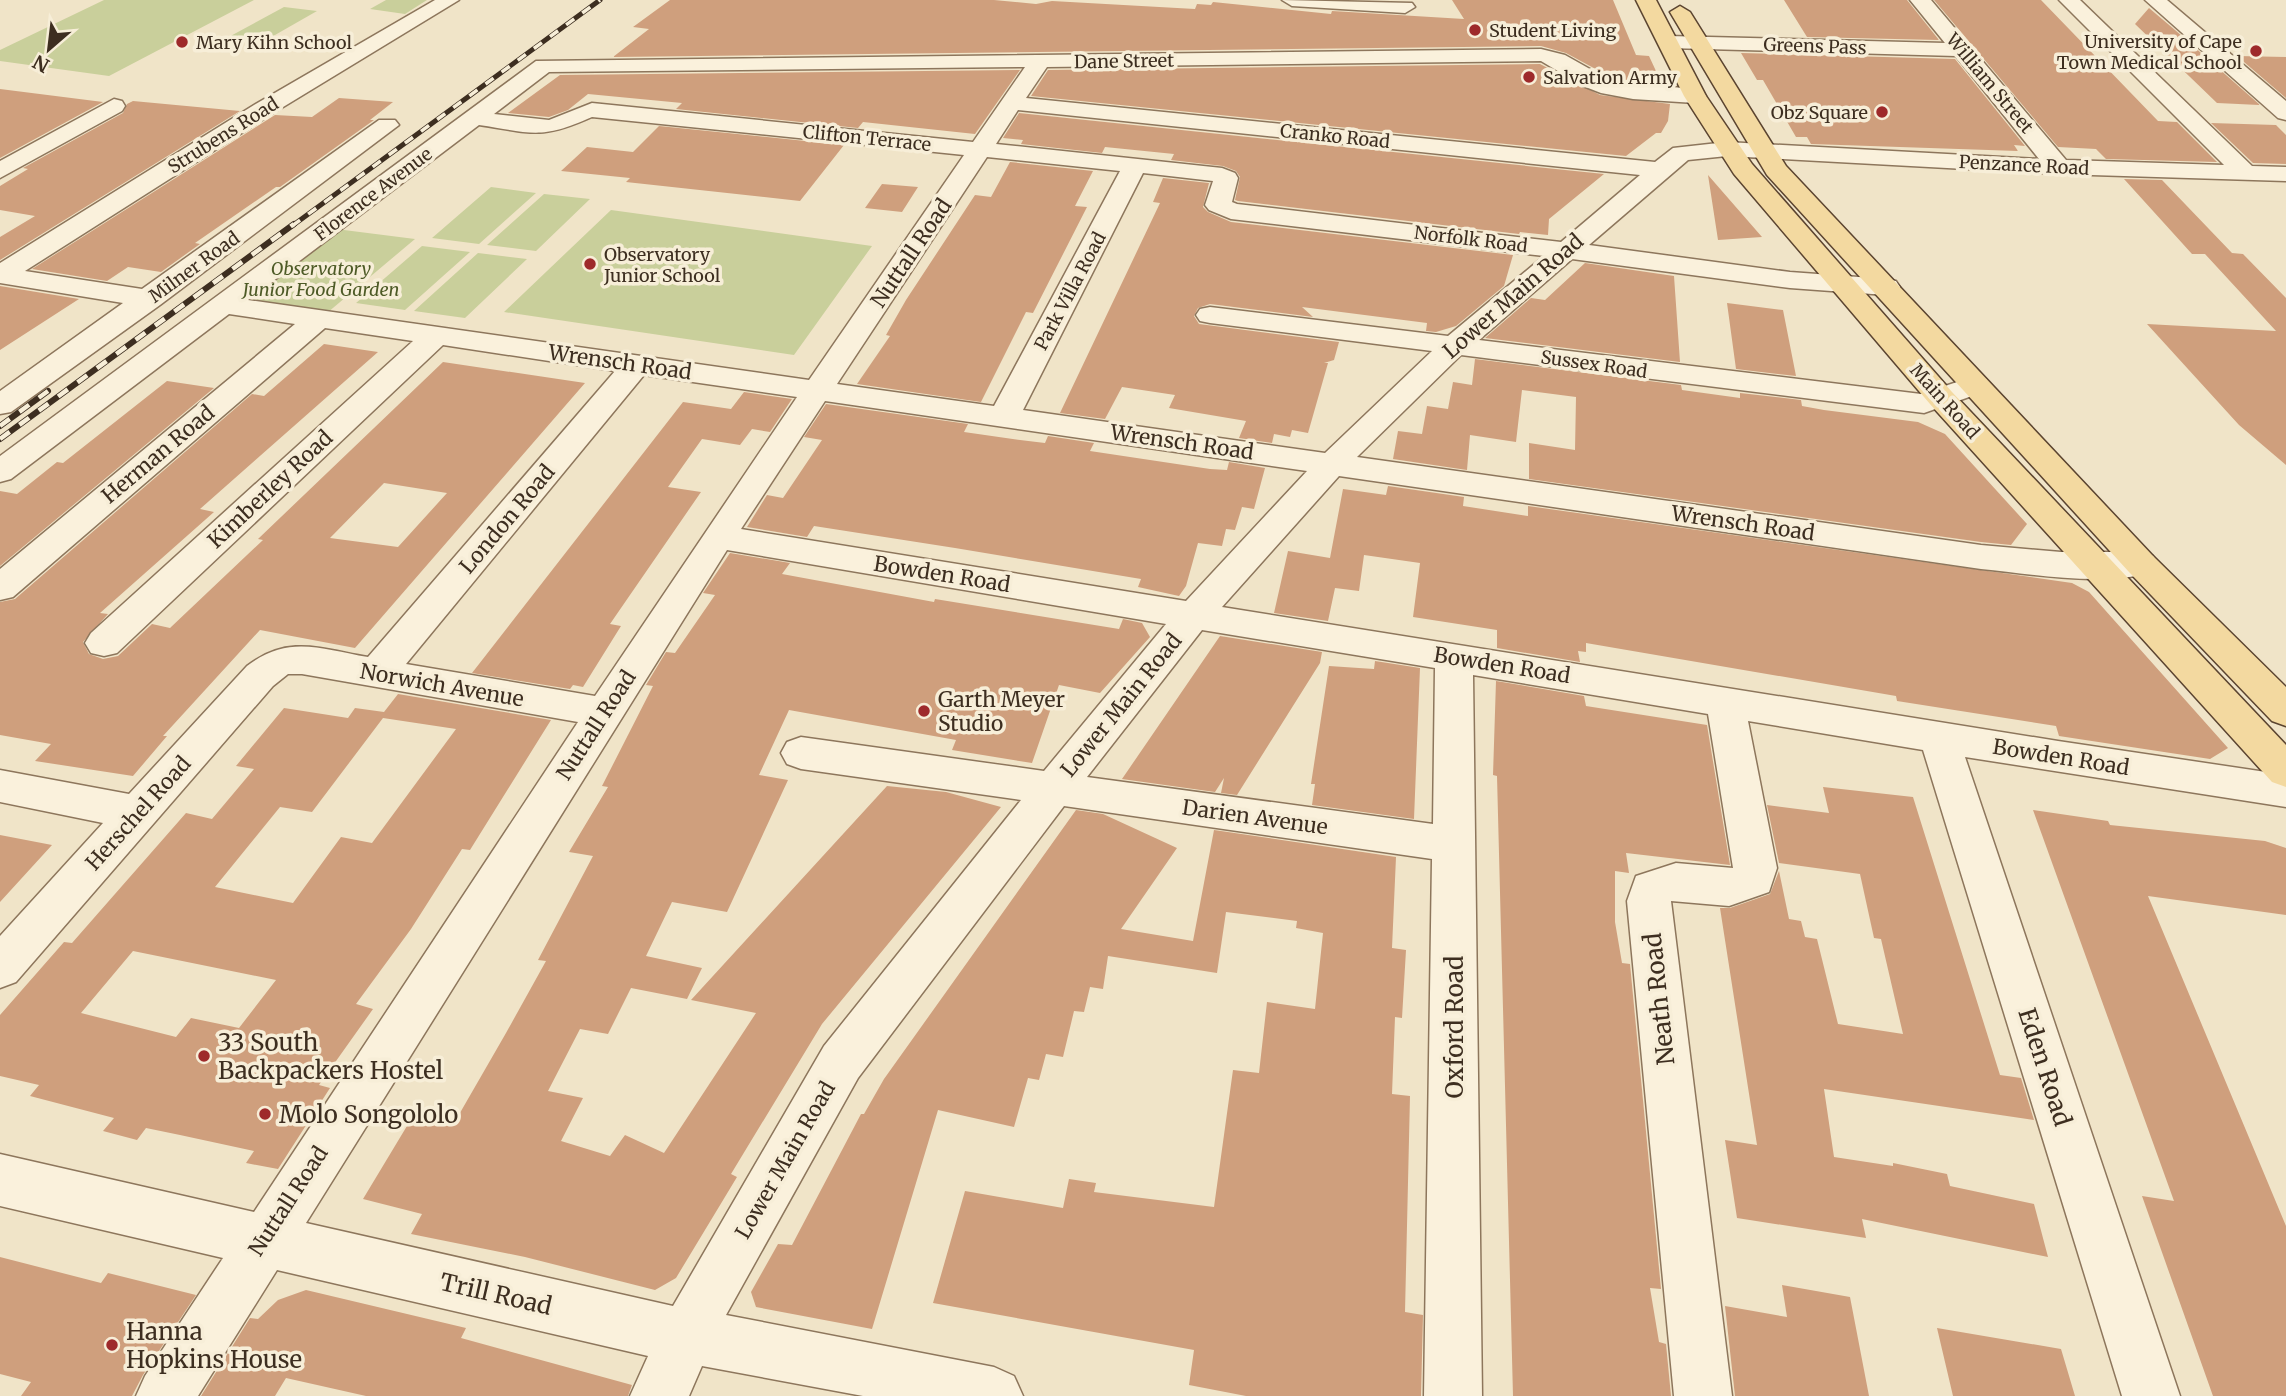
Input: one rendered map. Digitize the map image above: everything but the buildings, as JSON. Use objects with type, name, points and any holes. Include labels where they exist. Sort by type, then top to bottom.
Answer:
[{"type":"main road","name":"Main Road","points":[[1646,0],[1695,96],[1745,150],[1841,286],[2286,771]]},
{"type":"main road","name":"Main Road","points":[[1674,0],[1697,43],[1745,150],[1776,170],[2141,564],[2286,711]]},
{"type":"main road","points":[[1890,341],[1932,339]]},
{"type":"main road","points":[[2010,471],[2053,470]]},
{"type":"street","name":"Strubens Road","points":[[0,275],[262,110],[449,0]]},
{"type":"street","points":[[1292,0],[1405,8]]},
{"type":"street","name":"William Street","points":[[1920,0],[2059,167]]},
{"type":"street","points":[[2069,0],[2246,173]]},
{"type":"street","points":[[2155,0],[2286,113]]},
{"type":"street","name":"Greens Pass","points":[[1668,41],[1962,50]]},
{"type":"street","name":"Dane Street","points":[[544,66],[1552,56],[1602,86],[1695,96]]},
{"type":"street","name":"Nuttall Road","points":[[165,1396],[264,1238],[718,537],[820,390],[1039,62]]},
{"type":"street","name":"Florence Avenue","points":[[0,472],[544,66]]},
{"type":"street","name":"Cranko Road","points":[[1011,103],[1659,170]]},
{"type":"street","points":[[0,171],[114,106]]},
{"type":"street","name":"Clifton Terrace","points":[[475,118],[549,127],[565,122],[581,111],[592,110],[1221,174],[1226,178],[1226,183],[1218,201],[1224,209]]},
{"type":"street","name":"Milner Road","points":[[0,405],[387,125]]},
{"type":"street","name":"Penzance Road","points":[[1745,150],[2059,167],[2286,174]]},
{"type":"street","name":"Lower Main Road","points":[[659,1396],[708,1294],[841,1062],[1055,787],[1193,616],[1333,463],[1454,346],[1563,250],[1681,153],[1745,150]]},
{"type":"street","name":"Park Villa Road","points":[[1004,416],[1135,165]]},
{"type":"street","points":[[2137,193],[2180,195],[2162,170]]},
{"type":"street","points":[[2199,172],[2225,197]]},
{"type":"street","name":"Norfolk Road","points":[[1224,209],[1716,268],[1841,286],[1886,287]]},
{"type":"street","points":[[0,275],[150,299]]},
{"type":"street","name":"Wrensch Road","points":[[223,305],[1927,550],[2049,565],[2099,567],[2141,564]]},
{"type":"street","name":"Sussex Road","points":[[1210,315],[1924,404],[1975,385]]},
{"type":"street","name":"Herman Road","points":[[0,588],[317,320]]},
{"type":"street","name":"Kimberley Road","points":[[104,643],[436,336]]},
{"type":"street","name":"London Road","points":[[376,674],[638,364]]},
{"type":"street","name":"Bowden Road","points":[[718,537],[1939,738],[2286,791]]},
{"type":"street","name":"Oxford Road","points":[[1453,1396],[1454,658]]},
{"type":"street","name":"Norwich Avenue","points":[[279,661],[302,660],[604,712]]},
{"type":"street","name":"Herschel Road","points":[[0,968],[260,676],[279,661]]},
{"type":"street","name":"Neath Road","points":[[1703,1396],[1648,901],[1651,889],[1661,882],[1676,880],[1730,888],[1744,887],[1754,879],[1755,868],[1725,702]]},
{"type":"street","name":"Eden Road","points":[[1939,738],[2151,1396]]},
{"type":"street","points":[[801,753],[1055,787]]},
{"type":"street","points":[[0,786],[139,813]]},
{"type":"street","name":"Darien Avenue","points":[[1055,787],[1455,845]]},
{"type":"street","name":"Trill Road","points":[[0,1180],[687,1336],[850,1365],[994,1396]]},
{"type":"green space","points":[[104,0],[254,0],[109,76],[0,61],[0,50]]},
{"type":"green space","points":[[386,0],[427,0],[405,14],[370,9]]},
{"type":"green space","points":[[284,7],[317,11],[261,43],[225,39]]},
{"type":"green space","points":[[491,187],[536,193],[479,244],[432,238]]},
{"type":"green space","points":[[544,194],[590,199],[536,251],[487,245]]},
{"type":"green space","points":[[611,210],[872,246],[794,355],[504,312]]},
{"type":"green space","name":"Observatory Junior Food Garden","points":[[336,229],[415,239],[327,313],[242,300]]},
{"type":"green space","points":[[422,246],[470,252],[405,310],[356,303]]},
{"type":"green space","points":[[478,253],[527,259],[465,318],[414,311]]},
{"type":"railway","points":[[292,226],[600,0]]},
{"type":"railway","points":[[0,439],[294,224]]},
{"type":"railway","points":[[0,426],[48,391]]},
{"type":"place","name":"Student Living","points":[[1475,30]]},
{"type":"place","name":"Mary Kihn School","points":[[182,42]]},
{"type":"place","name":"University of Cape Town Medical School","points":[[2256,51]]},
{"type":"place","name":"Salvation Army","points":[[1529,77]]},
{"type":"place","name":"Obz Square","points":[[1882,112]]},
{"type":"place","name":"Observatory Junior School","points":[[590,264]]},
{"type":"place","name":"Garth Meyer Studio","points":[[924,711]]},
{"type":"place","name":"33 South Backpackers Hostel","points":[[204,1056]]},
{"type":"place","name":"Molo Songololo","points":[[265,1114]]},
{"type":"place","name":"Hanna Hopkins House","points":[[112,1345]]}]
